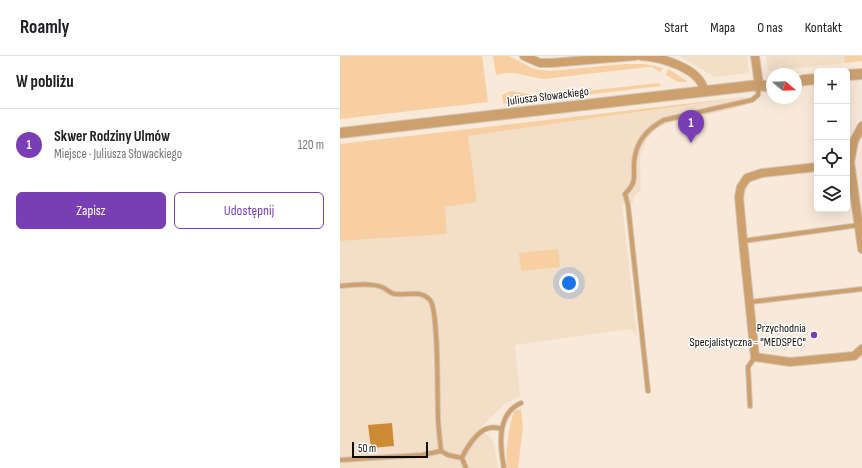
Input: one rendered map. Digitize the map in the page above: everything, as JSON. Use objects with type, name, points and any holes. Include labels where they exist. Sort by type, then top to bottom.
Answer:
[{"type":"street","points":[[524,56],[540,62],[551,63],[635,56]]},
{"type":"street","points":[[641,56],[659,58],[680,67],[699,79],[703,85],[704,91]]},
{"type":"street","points":[[755,56],[759,85]]},
{"type":"street","points":[[850,75],[862,74]]},
{"type":"street","points":[[802,80],[814,79]]},
{"type":"street","name":"Juliusza Słowackiego","points":[[759,85],[766,82]]},
{"type":"street","name":"Juliusza Słowackiego","points":[[340,133],[704,91],[759,85],[766,86]]},
{"type":"street","points":[[850,155],[854,141],[862,126]]},
{"type":"street","points":[[814,167],[762,173],[747,178],[741,187],[739,197],[754,357],[790,362],[854,356],[862,349]]},
{"type":"street","points":[[850,172],[860,222],[862,249]]},
{"type":"lane","points":[[648,392],[628,205],[625,194],[632,187],[634,181],[634,157],[638,146],[647,132],[664,120],[752,100],[758,95],[759,85]]},
{"type":"lane","points":[[743,241],[860,222]]},
{"type":"lane","points":[[340,286],[374,285],[384,288],[394,295],[416,293],[424,295],[430,301],[433,308],[436,336],[438,417],[441,451]]},
{"type":"lane","points":[[750,302],[862,289]]},
{"type":"lane","points":[[750,406],[748,367],[754,357]]},
{"type":"lane","points":[[504,468],[501,448],[502,428],[506,417],[513,407],[521,403]]},
{"type":"lane","points":[[466,468],[462,458],[469,444],[484,430],[493,427],[502,428]]},
{"type":"lane","points":[[340,460],[422,455],[441,451],[448,455],[462,458]]},
{"type":"shaded area","points":[[340,56],[482,56],[488,102],[340,119]]},
{"type":"shaded area","points":[[493,56],[509,56],[534,69],[550,71],[625,64],[644,64],[663,68],[660,72],[652,67],[649,67],[543,79],[515,73],[496,75]]},
{"type":"shaded area","points":[[679,56],[747,56],[749,73],[715,77]]},
{"type":"shaded area","points":[[766,56],[844,56],[845,63],[798,68],[768,68]]},
{"type":"shaded area","points":[[844,56],[862,56],[862,61],[845,63]]},
{"type":"shaded area","points":[[668,69],[687,81],[678,82],[666,75]]},
{"type":"shaded area","points":[[659,83],[661,86],[508,104],[503,103],[502,95],[511,91],[540,96]]},
{"type":"shaded area","points":[[744,97],[746,105],[670,123],[659,127],[646,141],[640,156],[641,190],[633,197],[633,204],[622,205],[637,336],[630,329],[515,345],[520,396],[505,404],[483,425],[482,431],[492,439],[498,468],[340,468],[340,241],[447,234],[445,207],[476,201],[467,136]]},
{"type":"shaded area","points":[[744,97],[468,136],[477,202],[445,207],[447,234],[340,241],[340,144]]},
{"type":"shaded area","points":[[558,249],[560,267],[521,271],[519,253]]},
{"type":"shaded area","points":[[521,409],[523,426],[518,468],[507,468],[507,447],[514,411]]},
{"type":"shaded area","points":[[392,423],[394,446],[371,448],[368,425]]},
{"type":"place","name":"Skwer Rodziny Ulmów","points":[[691,143]]},
{"type":"place","name":"Przychodnia Specjalistyczna - \"MEDSPEC\"","points":[[814,335]]}]
